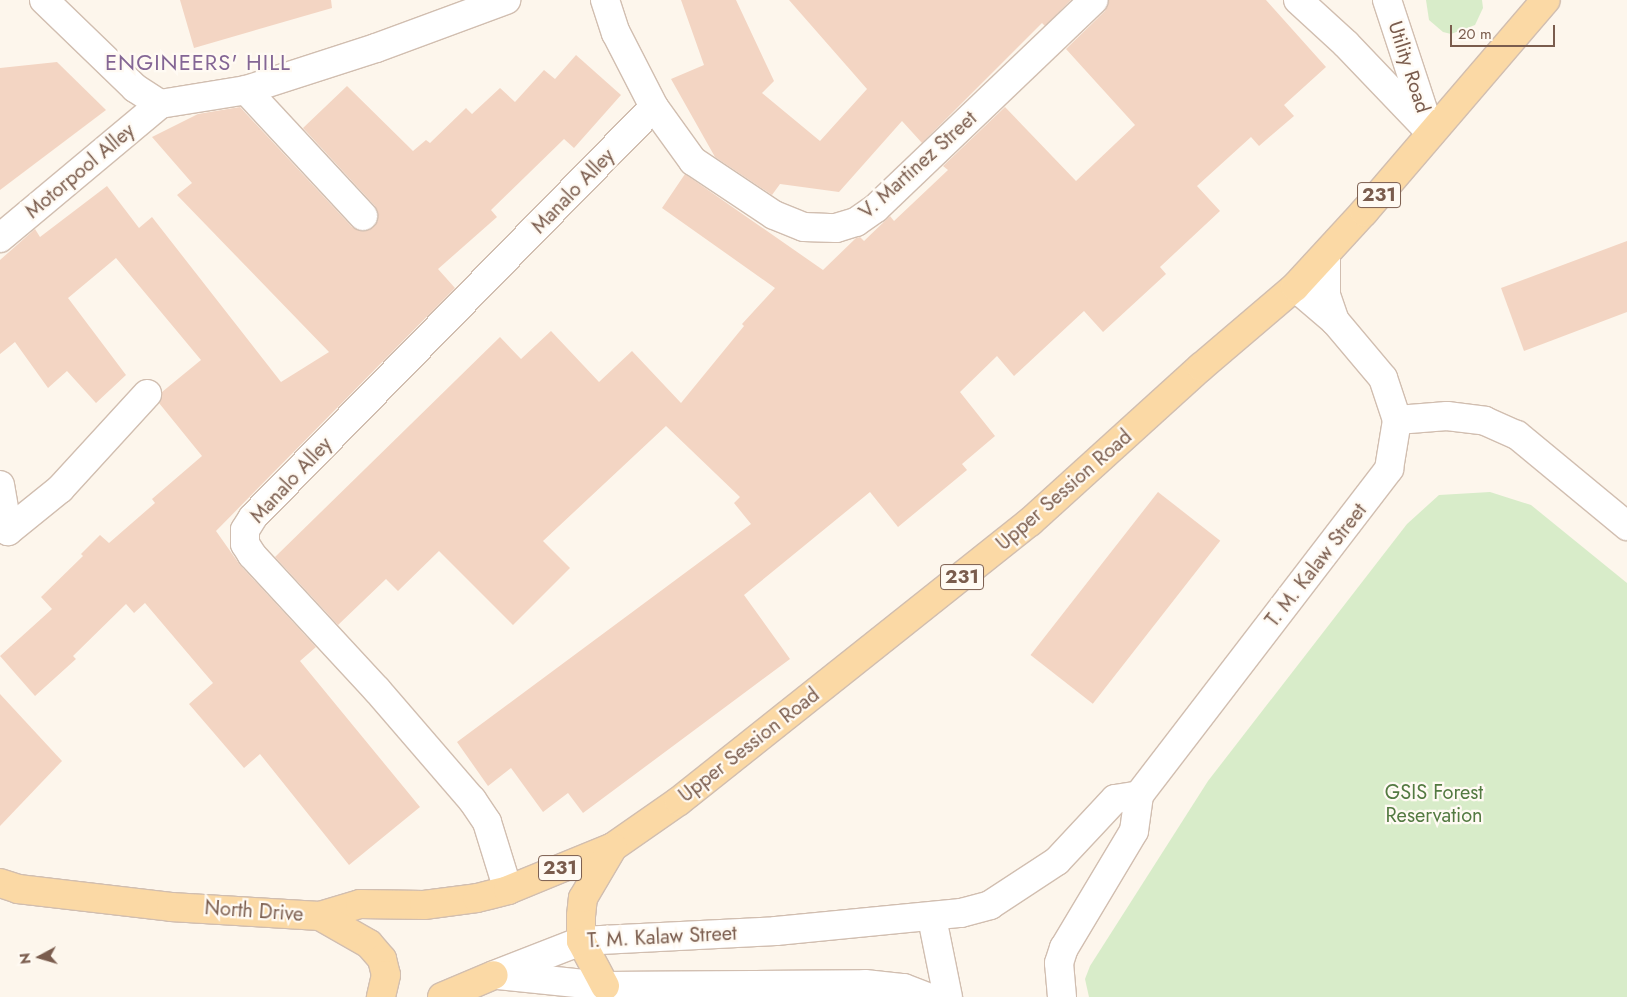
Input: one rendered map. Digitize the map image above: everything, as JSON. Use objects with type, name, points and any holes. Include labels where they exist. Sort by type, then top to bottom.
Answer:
[{"type":"main road","name":"Upper Session Road","points":[[508,890],[613,847],[679,801],[1030,522],[1201,367],[1294,287],[1326,255],[1546,0]]},
{"type":"main road","points":[[605,986],[581,941],[583,898],[613,847]]},
{"type":"main road","name":"North Drive","points":[[0,883],[18,890],[171,907],[320,916],[360,904],[424,905],[477,898],[508,890]]},
{"type":"main road","points":[[320,916],[369,944],[382,959],[386,976],[381,997]]},
{"type":"main road","points":[[442,997],[494,975]]},
{"type":"street","points":[[44,0],[135,88],[160,104],[246,90],[376,48],[506,0]]},
{"type":"street","name":"V. Martinez Street","points":[[605,0],[616,33],[654,107],[693,161],[774,215],[804,226],[836,228],[856,222],[876,208],[1094,0]]},
{"type":"street","points":[[1298,0],[1346,44],[1431,133]]},
{"type":"street","name":"Utility Road","points":[[1387,0],[1431,133]]},
{"type":"street","points":[[246,90],[363,216]]},
{"type":"street","name":"Motorpool Alley","points":[[0,238],[96,160],[160,104]]},
{"type":"street","name":"Manalo Alley","points":[[508,890],[487,822],[472,800],[377,690],[252,555],[245,544],[245,530],[253,517],[654,107]]},
{"type":"street","name":"T. M. Kalaw Street","points":[[1326,255],[1326,295],[1335,321]]},
{"type":"street","name":"T. M. Kalaw Street","points":[[1058,995],[1059,963],[1064,948],[1134,831],[1140,795],[1370,498],[1389,469],[1395,445],[1396,420],[1383,378],[1335,321],[1294,287]]},
{"type":"street","points":[[0,485],[8,531],[60,489],[147,394]]},
{"type":"street","points":[[1396,420],[1447,416],[1485,421],[1509,432],[1627,526]]},
{"type":"street","name":"T. M. Kalaw Street","points":[[494,975],[581,941],[932,918],[990,905],[1056,861],[1115,799],[1140,795]]},
{"type":"street","points":[[932,918],[948,997]]},
{"type":"street","points":[[494,975],[605,986],[865,984],[904,988],[928,997]]},
{"type":"green space","points":[[1426,0],[1482,0],[1483,8],[1475,25],[1451,34],[1443,32],[1429,20]]},
{"type":"green space","name":"GSIS Forest Reservation","points":[[1490,492],[1531,505],[1627,583],[1627,997],[1089,997],[1085,979],[1090,966],[1208,781],[1407,524],[1439,495]]},
{"type":"building","points":[[180,0],[331,0],[332,8],[194,48]]},
{"type":"building","points":[[681,0],[736,0],[774,81],[762,93],[820,141],[867,89],[789,0],[1071,0],[1045,26],[1042,23],[922,143],[902,121],[839,192],[780,184],[772,195],[715,157],[671,79],[704,65]]},
{"type":"building","points":[[1109,0],[1266,0],[1326,67],[1284,105],[1294,116],[1259,146],[1251,137],[1197,186],[1220,211],[1160,267],[1166,274],[1103,332],[1084,311],[1014,376],[997,356],[960,392],[995,436],[962,464],[967,470],[898,527],[870,492],[744,595],[790,659],[583,813],[568,793],[543,812],[511,768],[488,786],[457,742],[751,524],[734,503],[740,497],[666,426],[543,541],[570,568],[513,625],[439,551],[398,591],[386,579],[338,625],[275,557],[500,337],[521,359],[551,331],[599,382],[632,351],[681,403],[744,326],[742,324],[775,288],[662,208],[685,174],[823,270],[856,238],[860,237],[864,241],[890,216],[894,221],[948,170],[943,166],[1005,107],[1076,181],[1135,125],[1066,49],[1105,11]]},
{"type":"building","points":[[576,55],[621,95],[574,148],[564,139],[491,210],[497,217],[438,269],[455,288],[216,531],[240,565],[316,647],[300,661],[420,807],[349,865],[260,754],[244,768],[189,704],[213,683],[145,603],[134,613],[126,604],[73,656],[76,659],[35,696],[0,656],[52,609],[41,597],[83,556],[81,554],[100,535],[109,543],[155,503],[152,499],[202,456],[159,403],[162,392],[201,360],[116,258],[68,298],[126,375],[96,403],[67,371],[48,388],[15,342],[0,354],[0,260],[35,229],[40,237],[107,186],[139,228],[152,217],[281,382],[329,352],[177,195],[192,183],[152,137],[198,114],[240,107],[352,227],[366,231],[378,221],[375,206],[303,128],[347,86],[413,151],[426,140],[430,143],[466,108],[472,114],[500,88],[515,102],[544,70],[555,79]]},
{"type":"building","points":[[57,62],[106,110],[0,190],[0,68]]},
{"type":"building","points":[[1627,241],[1627,312],[1524,351],[1501,288]]},
{"type":"building","points":[[1158,492],[1220,541],[1093,704],[1031,655]]},
{"type":"building","points":[[0,694],[62,761],[0,826]]},
{"type":"district","name":"ENGINEERS' HILL","points":[[198,63]]}]
